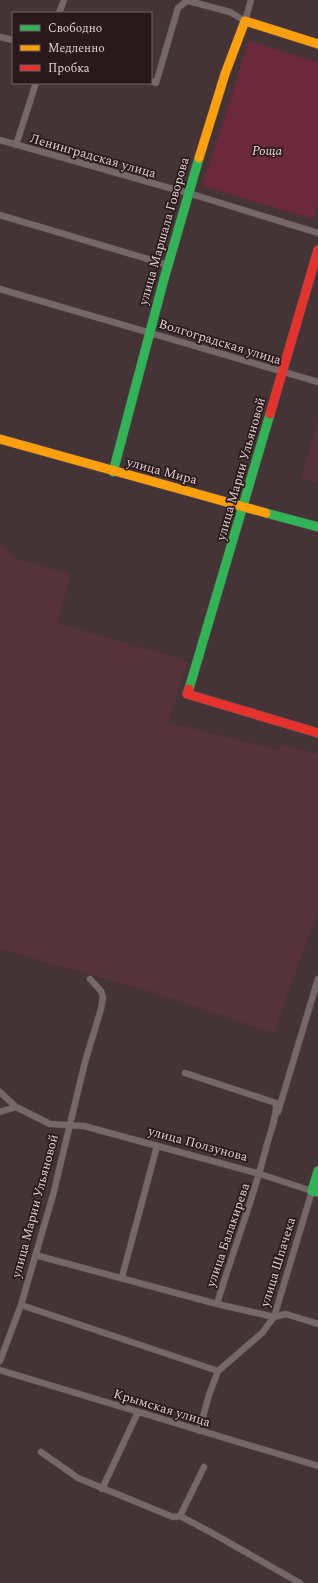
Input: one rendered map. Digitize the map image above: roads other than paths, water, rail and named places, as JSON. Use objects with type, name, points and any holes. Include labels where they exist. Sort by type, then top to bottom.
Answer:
[{"type":"street","points":[[59,12],[64,0]]},
{"type":"street","points":[[154,82],[178,8],[186,0],[230,12],[245,21],[318,44]]},
{"type":"street","name":"улица Маршала Говорова","points":[[113,472],[149,332],[188,193],[231,53],[245,21],[251,0]]},
{"type":"street","points":[[0,36],[12,40]]},
{"type":"street","points":[[16,145],[36,84]]},
{"type":"street","name":"Ленинградская улица","points":[[0,140],[188,193],[318,233]]},
{"type":"street","points":[[0,215],[168,265]]},
{"type":"street","name":"улица Марии Ульяновой","points":[[318,250],[187,694],[318,733]]},
{"type":"street","name":"Волгоградская улица","points":[[0,289],[318,382]]},
{"type":"street","name":"улица Мира","points":[[0,439],[113,472],[243,506],[318,528]]},
{"type":"street","name":"улица Марии Ульяновой","points":[[0,1361],[21,1305],[53,1195],[103,997],[97,985],[90,979]]},
{"type":"street","points":[[260,1174],[318,979]]},
{"type":"street","name":"улица Балакирева","points":[[185,1073],[276,1103],[277,1108],[249,1211],[238,1236],[217,1304]]},
{"type":"street","name":"улица Ползунова","points":[[0,1092],[16,1107],[50,1124],[84,1126],[260,1174],[315,1191]]},
{"type":"street","points":[[0,1112],[16,1107]]},
{"type":"street","points":[[122,1278],[157,1146]]},
{"type":"street","name":"улица Шпачека","points":[[199,1431],[209,1395],[218,1371],[262,1333],[274,1317],[315,1191],[318,1171]]},
{"type":"street","points":[[35,1255],[217,1304],[274,1317],[286,1314],[318,1324]]},
{"type":"street","points":[[21,1305],[218,1371]]},
{"type":"street","name":"Крымская улица","points":[[0,1370],[318,1466]]},
{"type":"street","points":[[102,1489],[138,1412]]},
{"type":"street","points":[[41,1452],[78,1478],[173,1517],[180,1516],[212,1532],[300,1583]]},
{"type":"street","points":[[180,1516],[204,1467]]},
{"type":"park label","name":"Роща","points":[[267,151]]}]
